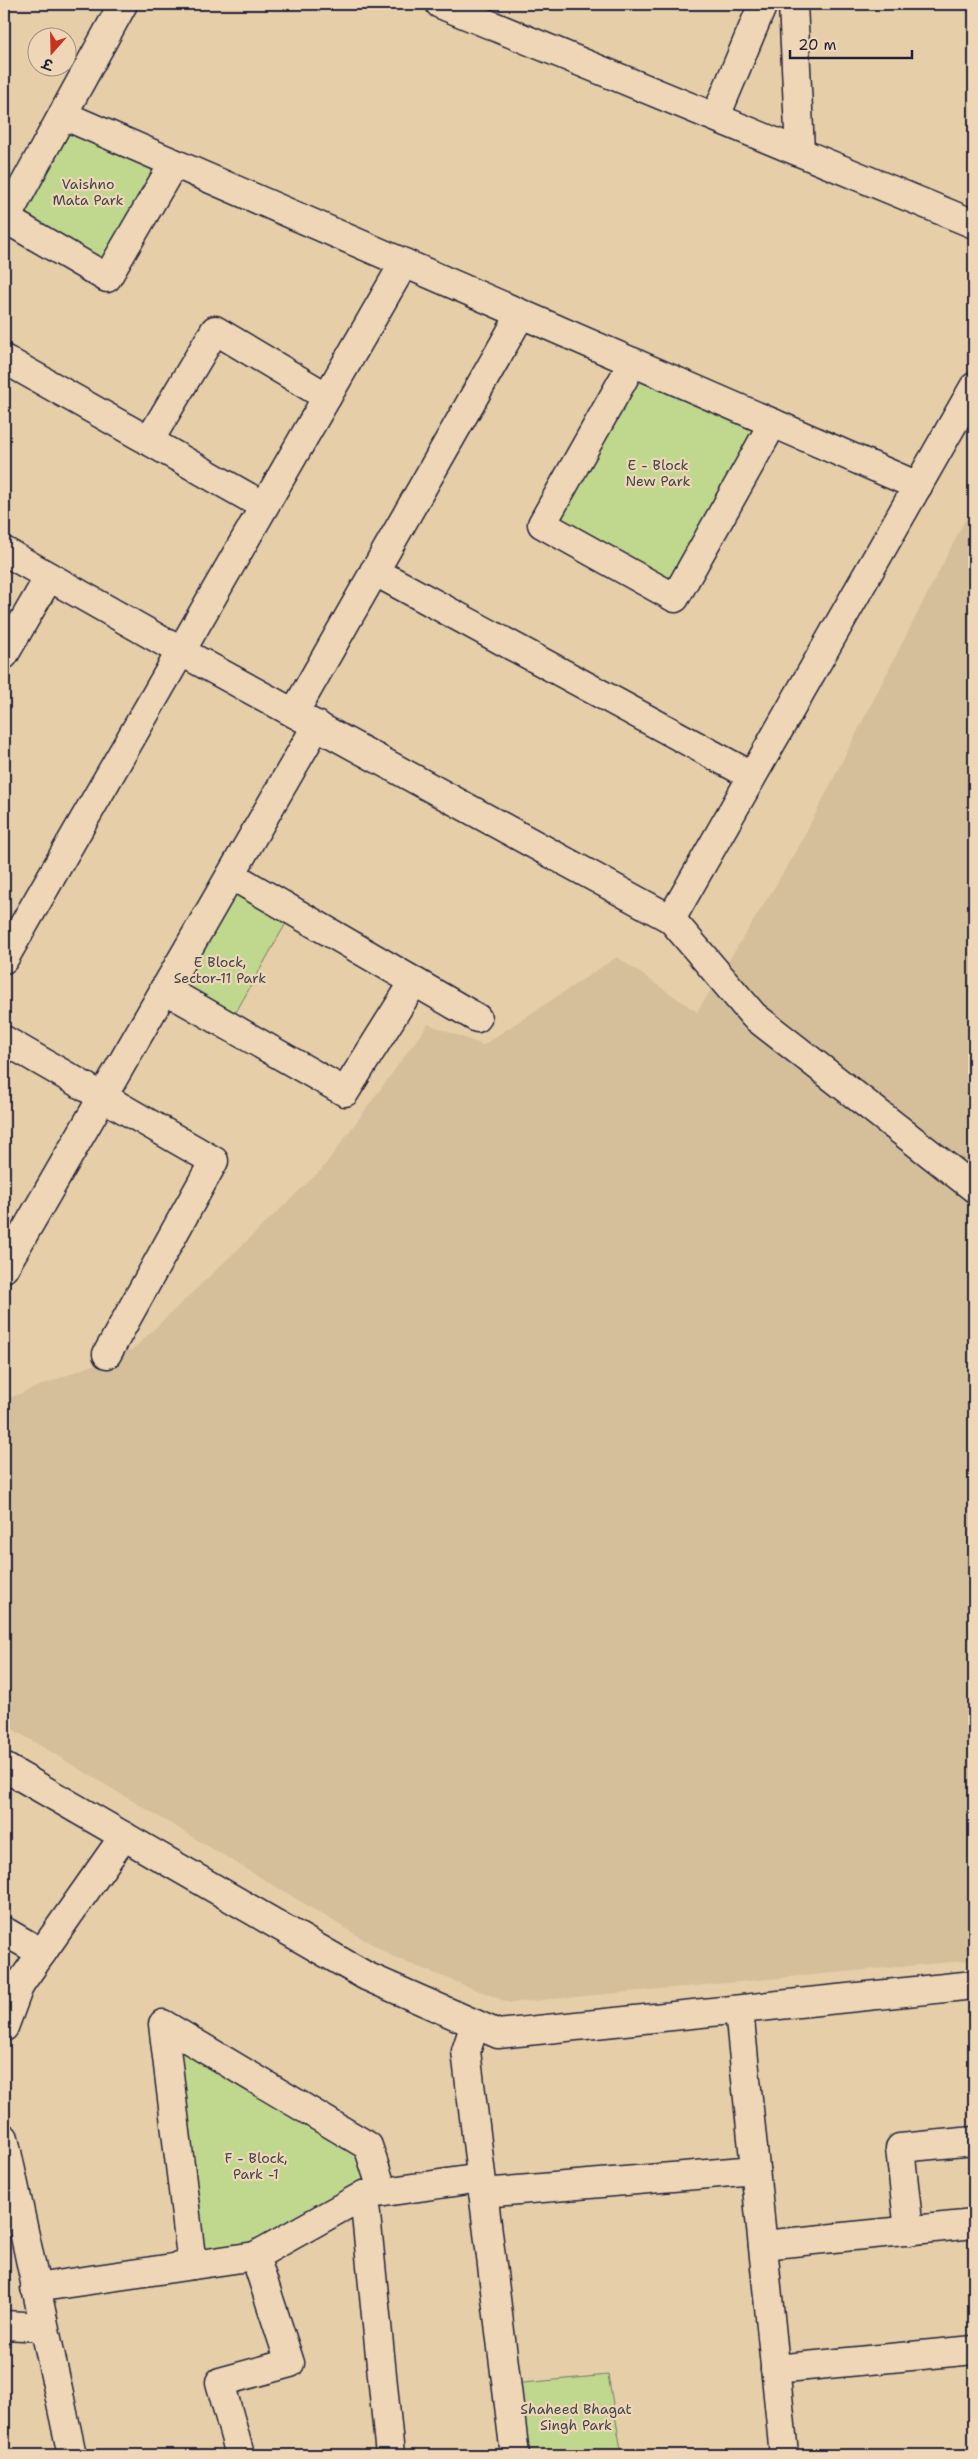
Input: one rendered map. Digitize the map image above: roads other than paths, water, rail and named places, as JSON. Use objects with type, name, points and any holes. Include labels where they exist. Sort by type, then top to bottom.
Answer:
[{"type":"street","points":[[124,4],[5,221],[107,278],[174,163]]},
{"type":"street","points":[[440,4],[716,116],[974,224]]},
{"type":"street","points":[[716,116],[763,4]]},
{"type":"street","points":[[793,4],[800,151]]},
{"type":"street","points":[[63,115],[918,486]]},
{"type":"street","points":[[4,959],[404,263]]},
{"type":"street","points":[[4,1268],[231,875],[374,571],[521,314]]},
{"type":"street","points":[[149,441],[215,330],[327,397]]},
{"type":"street","points":[[4,359],[264,506]]},
{"type":"street","points":[[633,362],[542,524],[675,598],[773,423]]},
{"type":"street","points":[[671,918],[974,386]]},
{"type":"street","points":[[4,551],[180,651],[671,918],[754,1016],[974,1188]]},
{"type":"street","points":[[374,571],[752,776]]},
{"type":"street","points":[[4,655],[49,577]]},
{"type":"street","points":[[231,875],[476,1018]]},
{"type":"street","points":[[164,989],[345,1092],[414,982]]},
{"type":"street","points":[[4,1040],[214,1161],[107,1354]]},
{"type":"street","points":[[4,1767],[366,1976],[498,2034],[974,1985]]},
{"type":"street","points":[[4,2027],[20,1984],[124,1836]]},
{"type":"street","points":[[4,1931],[42,1953]]},
{"type":"street","points":[[739,2010],[784,2455]]},
{"type":"street","points":[[192,2265],[163,2024],[368,2146],[374,2193],[390,2455]]},
{"type":"street","points":[[475,2024],[466,2051],[515,2455]]},
{"type":"street","points":[[909,2230],[900,2148],[974,2141]]},
{"type":"street","points":[[5,2154],[72,2455]]},
{"type":"street","points":[[35,2288],[255,2256],[374,2193],[755,2170]]},
{"type":"street","points":[[763,2245],[974,2224]]},
{"type":"street","points":[[240,2455],[220,2382],[290,2363],[255,2256]]},
{"type":"street","points":[[4,2325],[43,2327]]},
{"type":"street","points":[[775,2369],[974,2350]]},
{"type":"park label","name":"Vaishno Mata Park","points":[[88,192]]},
{"type":"park label","name":"E - Block New Park","points":[[658,474]]},
{"type":"park label","name":"E Block, Sector-11 Park","points":[[220,970]]},
{"type":"park label","name":"F - Block, Park -1","points":[[256,2166]]},
{"type":"park label","name":"Shaheed Bhagat Singh Park","points":[[576,2418]]}]
